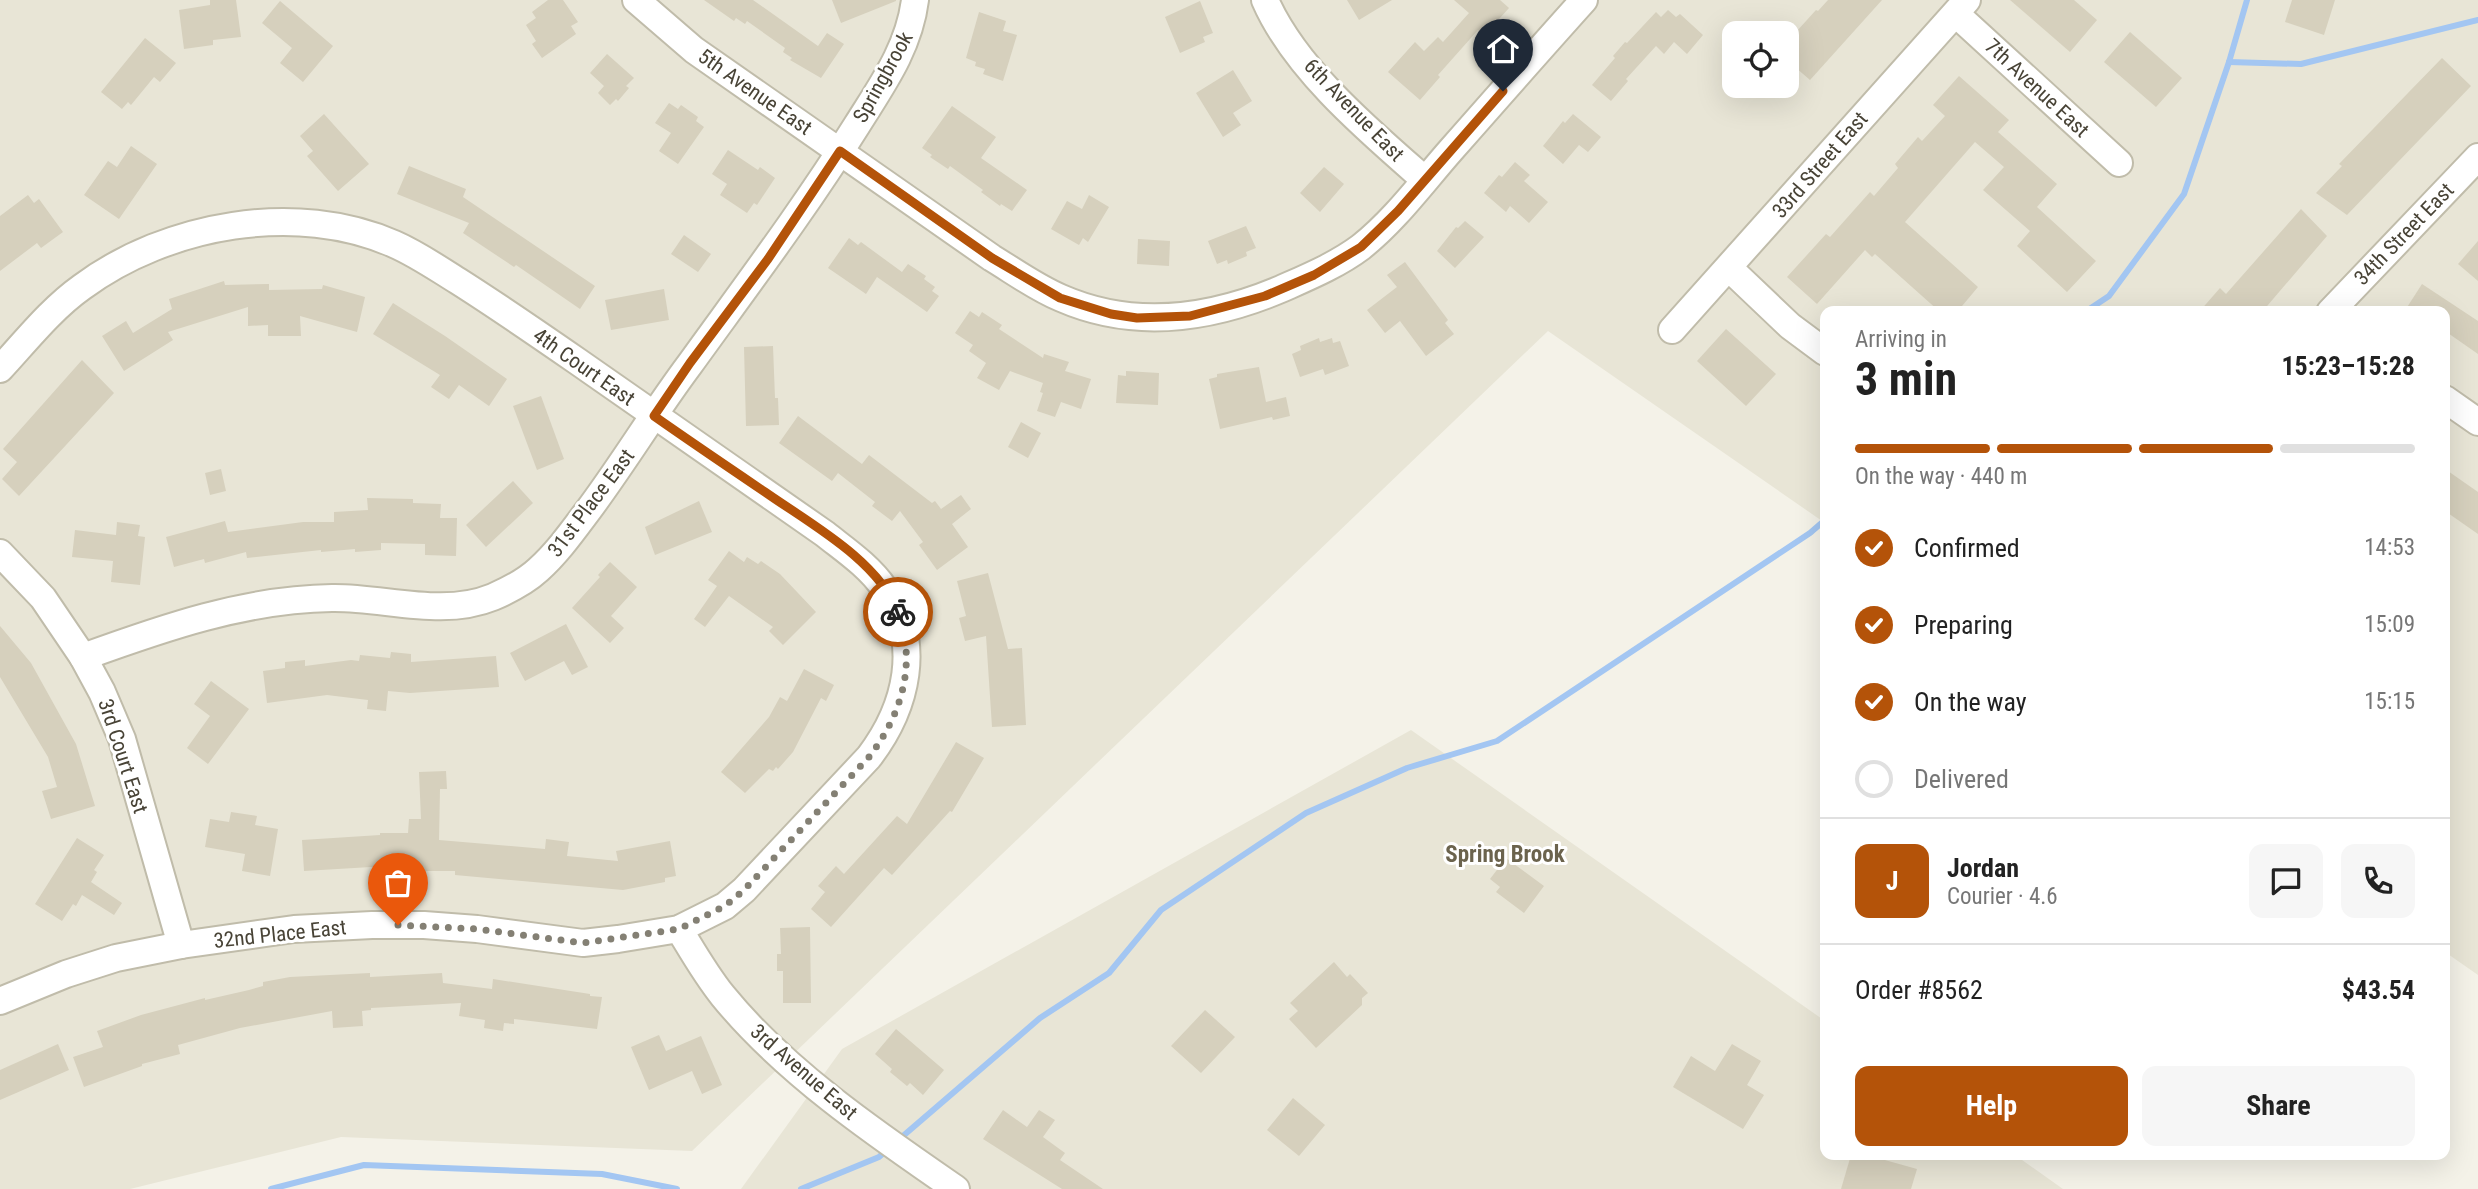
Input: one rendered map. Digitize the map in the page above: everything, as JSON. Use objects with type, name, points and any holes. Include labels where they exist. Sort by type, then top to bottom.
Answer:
[{"type":"street","name":"5th Avenue East","points":[[636,0],[694,50],[1016,273],[1060,298],[1111,314],[1163,318],[1215,311],[1265,296],[1314,275],[1361,247],[1398,211],[1584,0]]},
{"type":"street","name":"Springbrook","points":[[840,151],[902,50],[911,26],[915,0]]},
{"type":"street","name":"6th Avenue East","points":[[1265,0],[1271,15],[1316,78],[1371,133],[1425,180]]},
{"type":"street","name":"7th Avenue East","points":[[1962,7],[2119,163]]},
{"type":"street","name":"33rd Street East","points":[[1672,330],[1897,76],[1962,7]]},
{"type":"street","name":"31st Place East","points":[[83,657],[155,631],[205,617],[281,602],[333,597],[437,606],[463,605],[490,598],[537,572],[603,491],[690,363],[768,259],[840,151]]},
{"type":"street","name":"34th Street East","points":[[2336,306],[2478,157]]},
{"type":"street","name":"4th Court East","points":[[0,369],[60,305],[102,273],[125,260],[175,240],[242,224],[317,223],[355,231],[392,243],[416,255],[504,310],[825,534],[865,566],[883,586],[897,608],[906,633]]},
{"type":"street","points":[[1729,268],[1790,326],[1820,348]]},
{"type":"street","points":[[2450,403],[2478,422]]},
{"type":"street","name":"3rd Court East","points":[[0,553],[43,598],[83,657],[102,692],[122,738],[181,945]]},
{"type":"street","name":"32nd Place East","points":[[0,1002],[66,974],[116,958],[181,945],[295,929],[372,925],[477,929],[583,943],[679,929],[725,906],[744,890],[885,737],[904,687],[906,633]]},
{"type":"street","name":"3rd Avenue East","points":[[679,929],[709,978],[760,1037],[871,1130],[956,1189]]},
{"type":"shaded area","points":[[0,0],[2478,0],[2478,975],[2450,955],[2450,306],[1820,306],[1820,520],[1548,331],[692,1151],[341,1137],[130,1189],[0,1189]]},
{"type":"shaded area","points":[[1411,730],[1820,1017],[1820,1160],[2022,1160],[2063,1189],[741,1189],[842,1049]]},
{"type":"building","points":[[210,0],[236,0],[241,37],[213,40],[213,45],[184,49],[179,10],[210,5]]},
{"type":"building","points":[[548,0],[563,0],[578,22],[571,26],[576,34],[542,58],[532,44],[536,41],[526,25],[536,18],[532,12]]},
{"type":"building","points":[[704,0],[753,0],[818,46],[827,33],[844,44],[821,78],[790,60],[792,58],[783,52],[785,48],[747,21],[745,24],[736,18],[734,21]]},
{"type":"building","points":[[832,0],[896,0],[896,1],[841,23]]},
{"type":"building","points":[[1347,0],[1392,0],[1359,20]]},
{"type":"building","points":[[1454,0],[1500,0],[1509,8],[1490,29],[1488,27],[1482,34],[1478,30],[1420,100],[1388,72],[1415,42],[1424,51],[1438,37],[1443,42],[1469,13]]},
{"type":"building","points":[[1828,0],[1882,0],[1810,80],[1799,70],[1799,29]]},
{"type":"building","points":[[2010,0],[2074,0],[2097,20],[2070,52]]},
{"type":"building","points":[[2292,0],[2335,0],[2324,35],[2285,22]]},
{"type":"building","points":[[280,1],[333,46],[303,82],[280,63],[292,48],[262,23]]},
{"type":"building","points":[[1200,1],[1213,33],[1203,37],[1205,42],[1180,53],[1165,17]]},
{"type":"building","points":[[1668,10],[1676,17],[1680,14],[1703,35],[1687,54],[1674,42],[1664,54],[1656,46],[1626,79],[1628,81],[1611,101],[1592,85],[1625,42],[1627,43],[1656,12],[1661,17]]},
{"type":"building","points":[[979,12],[1006,21],[1003,31],[1017,35],[1003,81],[983,74],[985,69],[975,66],[976,62],[966,58]]},
{"type":"building","points":[[2130,32],[2182,78],[2156,107],[2104,62]]},
{"type":"building","points":[[145,38],[176,63],[160,82],[154,77],[131,105],[128,102],[122,109],[101,92]]},
{"type":"building","points":[[607,54],[634,78],[618,101],[616,99],[610,105],[598,93],[604,86],[590,73]]},
{"type":"building","points":[[2442,58],[2471,86],[2347,215],[2316,193],[2342,166],[2339,164]]},
{"type":"building","points":[[1233,70],[1252,101],[1233,113],[1241,125],[1223,137],[1196,93]]},
{"type":"building","points":[[1959,76],[2009,120],[1998,132],[2057,184],[2037,207],[2096,261],[2067,292],[2017,246],[2030,231],[1983,190],[2004,167],[1975,142],[1905,222],[1978,287],[1962,306],[1933,306],[1875,254],[1872,257],[1865,250],[1817,304],[1787,277],[1826,234],[1830,237],[1870,192],[1874,196],[1898,168],[1895,164],[1918,137],[1922,141],[1945,116],[1933,105]]},
{"type":"building","points":[[669,103],[678,109],[681,105],[698,117],[696,121],[704,127],[678,164],[659,151],[671,133],[655,123]]},
{"type":"building","points":[[952,106],[996,137],[981,158],[1027,190],[1012,211],[1001,204],[1000,206],[950,166],[948,169],[930,157],[932,155],[922,148]]},
{"type":"building","points":[[324,114],[369,164],[338,191],[307,156],[313,151],[300,136]]},
{"type":"building","points":[[1573,114],[1601,137],[1588,152],[1579,145],[1563,164],[1543,146],[1563,121],[1565,123]]},
{"type":"building","points":[[131,146],[157,164],[119,219],[84,195],[108,161],[117,167]]},
{"type":"building","points":[[728,150],[775,178],[757,205],[754,203],[747,213],[720,195],[727,184],[712,174]]},
{"type":"building","points":[[1515,162],[1530,175],[1524,181],[1548,202],[1529,223],[1510,206],[1506,212],[1484,193],[1499,175],[1502,177]]},
{"type":"building","points":[[409,166],[466,189],[463,197],[595,286],[580,309],[463,233],[469,223],[397,194]]},
{"type":"building","points":[[1324,167],[1344,184],[1320,212],[1300,193]]},
{"type":"building","points":[[28,195],[34,203],[39,199],[63,232],[41,248],[37,243],[0,271],[0,216]]},
{"type":"building","points":[[1089,195],[1109,207],[1088,242],[1083,238],[1079,245],[1051,229],[1067,201],[1082,209]]},
{"type":"building","points":[[2301,209],[2327,236],[2267,306],[2204,306],[2220,288],[2226,294]]},
{"type":"building","points":[[1465,221],[1484,237],[1455,268],[1437,251],[1456,227]]},
{"type":"building","points":[[1246,226],[1256,248],[1246,252],[1247,256],[1228,264],[1227,260],[1217,264],[1208,241]]},
{"type":"building","points":[[684,235],[711,254],[698,272],[671,254]]},
{"type":"building","points":[[849,238],[858,245],[861,242],[902,272],[908,264],[926,276],[924,279],[935,287],[932,291],[939,296],[927,312],[877,277],[866,294],[828,268]]},
{"type":"building","points":[[1138,239],[1170,241],[1169,266],[1137,264]]},
{"type":"building","points":[[2478,241],[2478,281],[2458,264]]},
{"type":"building","points":[[1405,262],[1448,320],[1445,323],[1454,334],[1426,356],[1400,321],[1385,333],[1367,310],[1397,287],[1387,275]]},
{"type":"building","points":[[224,281],[225,285],[269,284],[269,290],[322,289],[323,285],[365,297],[357,332],[300,316],[301,336],[268,336],[268,325],[248,326],[248,307],[168,332],[173,340],[124,371],[102,336],[126,321],[133,333],[172,309],[169,299]]},
{"type":"building","points":[[2422,284],[2478,321],[2478,354],[2450,334],[2450,306],[2408,306]]},
{"type":"building","points":[[664,289],[669,320],[611,330],[605,300]]},
{"type":"building","points":[[393,303],[507,379],[489,406],[459,385],[449,399],[431,387],[440,375],[373,334]]},
{"type":"building","points":[[970,311],[979,317],[982,312],[1002,325],[999,329],[1043,358],[1044,354],[1069,362],[1065,371],[1091,379],[1081,409],[1061,402],[1055,417],[1037,411],[1043,383],[1010,371],[999,390],[977,378],[986,363],[969,351],[973,345],[955,333]]},
{"type":"building","points":[[1726,329],[1776,374],[1746,406],[1697,361]]},
{"type":"building","points":[[1319,338],[1320,342],[1332,338],[1333,343],[1340,341],[1349,366],[1325,375],[1323,369],[1300,377],[1292,354],[1301,350],[1300,346]]},
{"type":"building","points":[[773,346],[779,425],[746,426],[744,347]]},
{"type":"building","points":[[82,360],[114,393],[19,496],[2,479],[17,462],[3,449]]},
{"type":"building","points":[[1259,367],[1266,402],[1286,397],[1290,416],[1273,420],[1272,417],[1220,429],[1209,379],[1217,377],[1217,374]]},
{"type":"building","points":[[1126,371],[1159,373],[1158,405],[1116,403],[1118,375],[1126,376]]},
{"type":"building","points":[[541,396],[564,459],[537,470],[513,406]]},
{"type":"building","points":[[798,416],[862,464],[869,455],[932,503],[935,501],[941,509],[961,495],[971,509],[952,524],[968,547],[937,570],[919,545],[923,542],[900,511],[892,521],[872,506],[875,502],[838,473],[832,481],[779,443]]},
{"type":"building","points":[[1021,422],[1041,433],[1028,458],[1008,447]]},
{"type":"building","points":[[221,469],[226,491],[210,495],[205,473]]},
{"type":"building","points":[[2450,472],[2478,492],[2478,534],[2450,514]]},
{"type":"building","points":[[513,481],[533,503],[486,547],[466,525]]},
{"type":"building","points":[[367,498],[413,499],[413,503],[441,504],[440,518],[457,518],[456,556],[425,555],[425,544],[381,543],[381,550],[321,550],[247,558],[246,552],[205,563],[204,559],[174,567],[166,537],[225,521],[228,532],[303,522],[334,522],[334,512],[368,510]]},
{"type":"building","points":[[699,501],[712,532],[655,555],[645,527]]},
{"type":"building","points":[[117,522],[140,525],[138,536],[145,537],[140,585],[111,582],[113,561],[72,557],[75,530],[116,535]]},
{"type":"building","points":[[729,551],[744,562],[747,557],[758,564],[761,561],[780,574],[816,612],[783,645],[769,631],[773,627],[729,596],[705,627],[694,619],[717,586],[708,580]]},
{"type":"building","points":[[610,562],[637,587],[611,616],[624,628],[610,643],[572,608]]},
{"type":"building","points":[[988,573],[1008,649],[1022,648],[1026,725],[992,727],[986,636],[965,641],[959,618],[966,616],[957,581]]},
{"type":"building","points":[[566,624],[588,667],[572,675],[564,661],[525,681],[510,653]]},
{"type":"building","points":[[0,626],[31,663],[76,744],[95,806],[51,819],[42,791],[57,787],[48,757],[0,677]]},
{"type":"building","points":[[391,652],[411,654],[411,662],[496,656],[499,687],[410,693],[388,691],[386,711],[367,709],[368,700],[327,695],[267,703],[263,671],[285,668],[285,662],[305,660],[305,666],[359,661],[360,655],[390,658]]},
{"type":"building","points":[[804,669],[834,685],[826,701],[821,698],[793,752],[778,769],[769,769],[745,793],[721,772],[769,717],[780,697],[787,701]]},
{"type":"building","points":[[211,681],[249,709],[208,764],[187,748],[210,716],[194,704]]},
{"type":"building","points":[[956,742],[984,758],[952,812],[950,811],[892,875],[884,868],[831,927],[811,909],[825,892],[818,886],[836,866],[844,874],[897,816],[907,824]]},
{"type":"building","points":[[446,771],[447,789],[440,789],[439,840],[545,849],[546,839],[569,842],[567,856],[618,861],[616,851],[670,841],[676,876],[665,878],[665,882],[623,890],[455,875],[455,871],[415,871],[415,867],[304,871],[302,840],[408,833],[409,819],[421,819],[419,772]]},
{"type":"building","points":[[231,812],[257,816],[255,825],[278,829],[270,876],[242,871],[245,854],[205,847],[210,819],[229,822]]},
{"type":"building","points":[[77,838],[104,855],[94,870],[97,872],[91,882],[122,903],[114,915],[82,895],[62,921],[35,904]]},
{"type":"building","points":[[1506,858],[1544,886],[1524,913],[1496,892],[1500,887],[1490,879]]},
{"type":"building","points":[[810,927],[811,1003],[783,1003],[783,971],[777,971],[777,954],[781,954],[780,928]]},
{"type":"building","points":[[1334,962],[1347,977],[1350,974],[1368,993],[1362,998],[1362,1005],[1316,1048],[1289,1019],[1298,1011],[1290,1003]]},
{"type":"building","points":[[370,973],[370,977],[442,973],[443,983],[492,989],[493,979],[590,994],[602,997],[597,1029],[514,1019],[514,1024],[504,1023],[503,1031],[484,1028],[485,1020],[459,1016],[461,1003],[371,1008],[362,1011],[363,1026],[333,1028],[332,1011],[240,1028],[178,1045],[180,1054],[142,1064],[84,1087],[73,1057],[103,1047],[97,1031],[141,1015],[205,998],[249,990],[263,986],[263,982],[290,977]]},
{"type":"building","points":[[1205,1010],[1235,1037],[1201,1073],[1171,1046]]},
{"type":"building","points":[[896,1029],[944,1070],[923,1095],[910,1083],[907,1086],[890,1072],[892,1069],[875,1054]]},
{"type":"building","points":[[659,1035],[666,1051],[701,1036],[722,1085],[702,1094],[692,1071],[649,1090],[631,1047]]},
{"type":"building","points":[[58,1044],[69,1070],[0,1100],[0,1070]]},
{"type":"building","points":[[1732,1044],[1761,1061],[1747,1085],[1764,1095],[1743,1129],[1673,1087],[1691,1056],[1715,1071]]},
{"type":"building","points":[[1293,1098],[1325,1125],[1299,1156],[1267,1130]]},
{"type":"building","points":[[1003,1110],[1027,1127],[1039,1110],[1055,1120],[1043,1137],[1065,1153],[1060,1160],[1103,1189],[1062,1189],[983,1139]]},
{"type":"building","points":[[1850,1160],[1885,1160],[1917,1169],[1911,1189],[1841,1189]]},
{"type":"waterway","points":[[2094,306],[2109,296],[2184,194],[2247,0]]},
{"type":"waterway","points":[[2229,62],[2301,64],[2478,20]]},
{"type":"waterway","points":[[896,1142],[1040,1018],[1109,973],[1161,910],[1306,813],[1407,768],[1497,741],[1820,524]]},
{"type":"waterway","points":[[801,1189],[879,1157],[888,1149]]},
{"type":"waterway","points":[[271,1189],[364,1165],[602,1174],[677,1189]]},
{"type":"way so far","points":[[398,925],[477,929],[583,943],[679,929],[725,906],[744,890],[885,737],[904,687],[907,661],[906,633],[898,612]]},
{"type":"district","name":"Spring Brook","points":[[1505,854]]},
{"type":"route","points":[[898,612],[883,586],[865,566],[825,534],[654,416],[768,259],[840,151],[992,258],[1060,298],[1085,308],[1137,318],[1190,316],[1265,296],[1314,275],[1361,247],[1398,211],[1503,91]]}]
